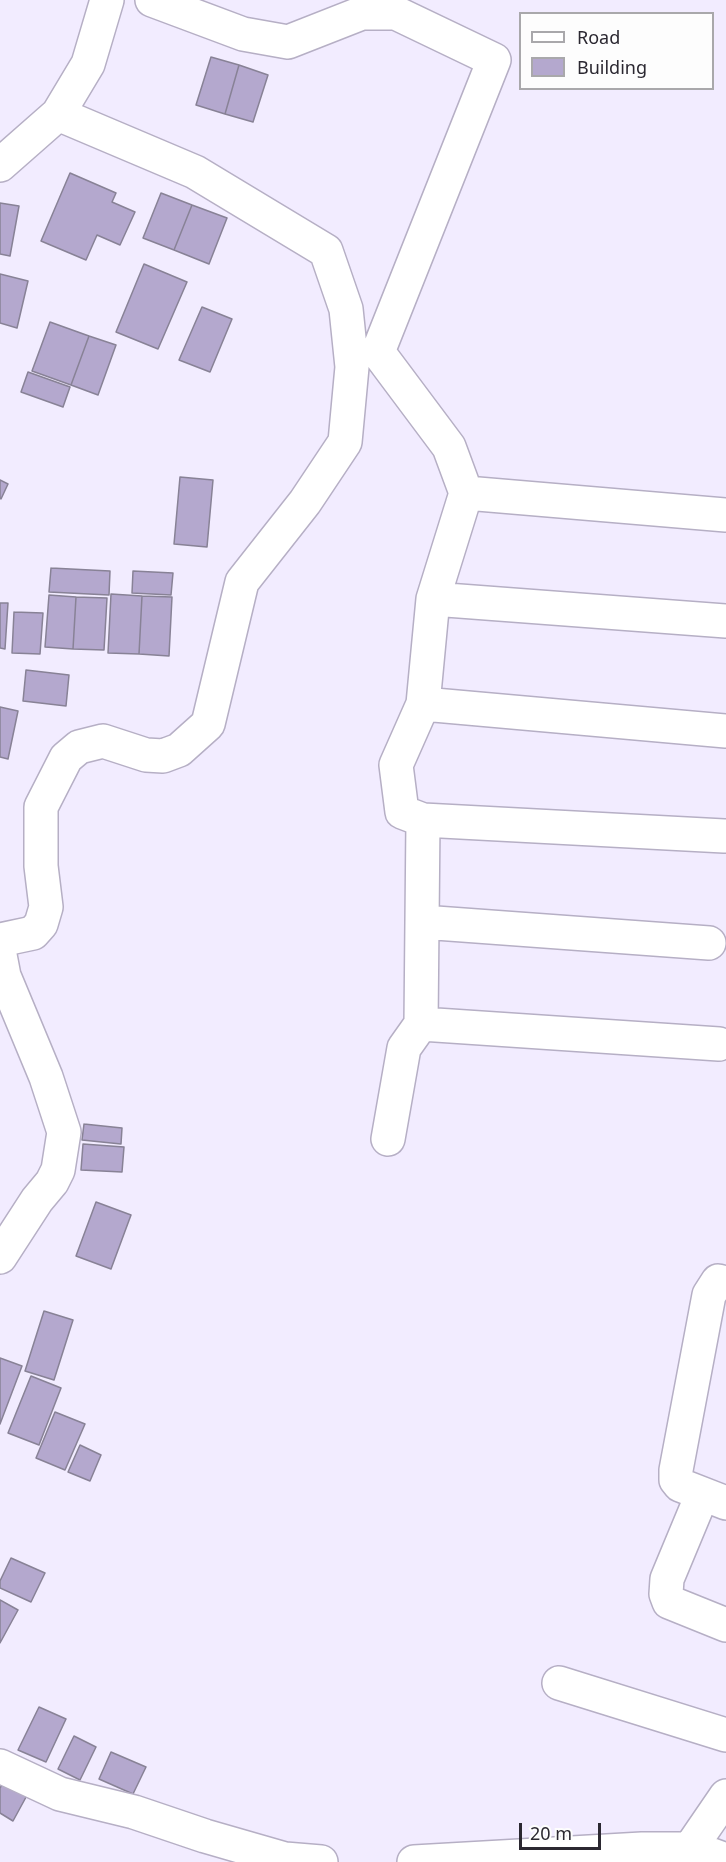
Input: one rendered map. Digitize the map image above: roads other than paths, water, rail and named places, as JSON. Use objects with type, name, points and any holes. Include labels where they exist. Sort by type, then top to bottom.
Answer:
[{"type":"street","points":[[0,165],[58,114],[88,64],[107,0]]},
{"type":"street","points":[[152,0],[243,34],[288,42],[362,13],[396,13],[494,60],[378,352],[449,447],[466,493],[433,599],[423,704],[396,765],[402,812],[423,820],[724,836]]},
{"type":"street","points":[[0,940],[33,933],[41,924],[46,907],[41,866],[41,807],[66,758],[79,747],[103,741],[146,755],[163,756],[179,750],[208,724],[242,582],[305,502],[345,442],[352,367],[346,309],[326,250],[195,172],[58,114]]},
{"type":"street","points":[[466,493],[726,515]]},
{"type":"street","points":[[433,599],[726,621]]},
{"type":"street","points":[[423,704],[726,731]]},
{"type":"street","points":[[388,1139],[404,1048],[421,1024],[423,820]]},
{"type":"street","points":[[422,922],[708,943]]},
{"type":"street","points":[[0,955],[4,976],[46,1077],[64,1132],[58,1170],[52,1182],[37,1200],[0,1257]]},
{"type":"street","points":[[421,1024],[718,1044]]},
{"type":"street","points":[[726,1283],[718,1281],[710,1294],[676,1470],[676,1480],[680,1485],[714,1499],[667,1579],[666,1594],[669,1602],[726,1625]]},
{"type":"street","points":[[559,1683],[726,1735]]},
{"type":"street","points":[[0,1766],[60,1794],[134,1812],[206,1836],[285,1858],[321,1862]]},
{"type":"street","points":[[689,1850],[724,1803]]},
{"type":"street","points":[[414,1862],[642,1849],[689,1850],[704,1852],[726,1860]]}]
